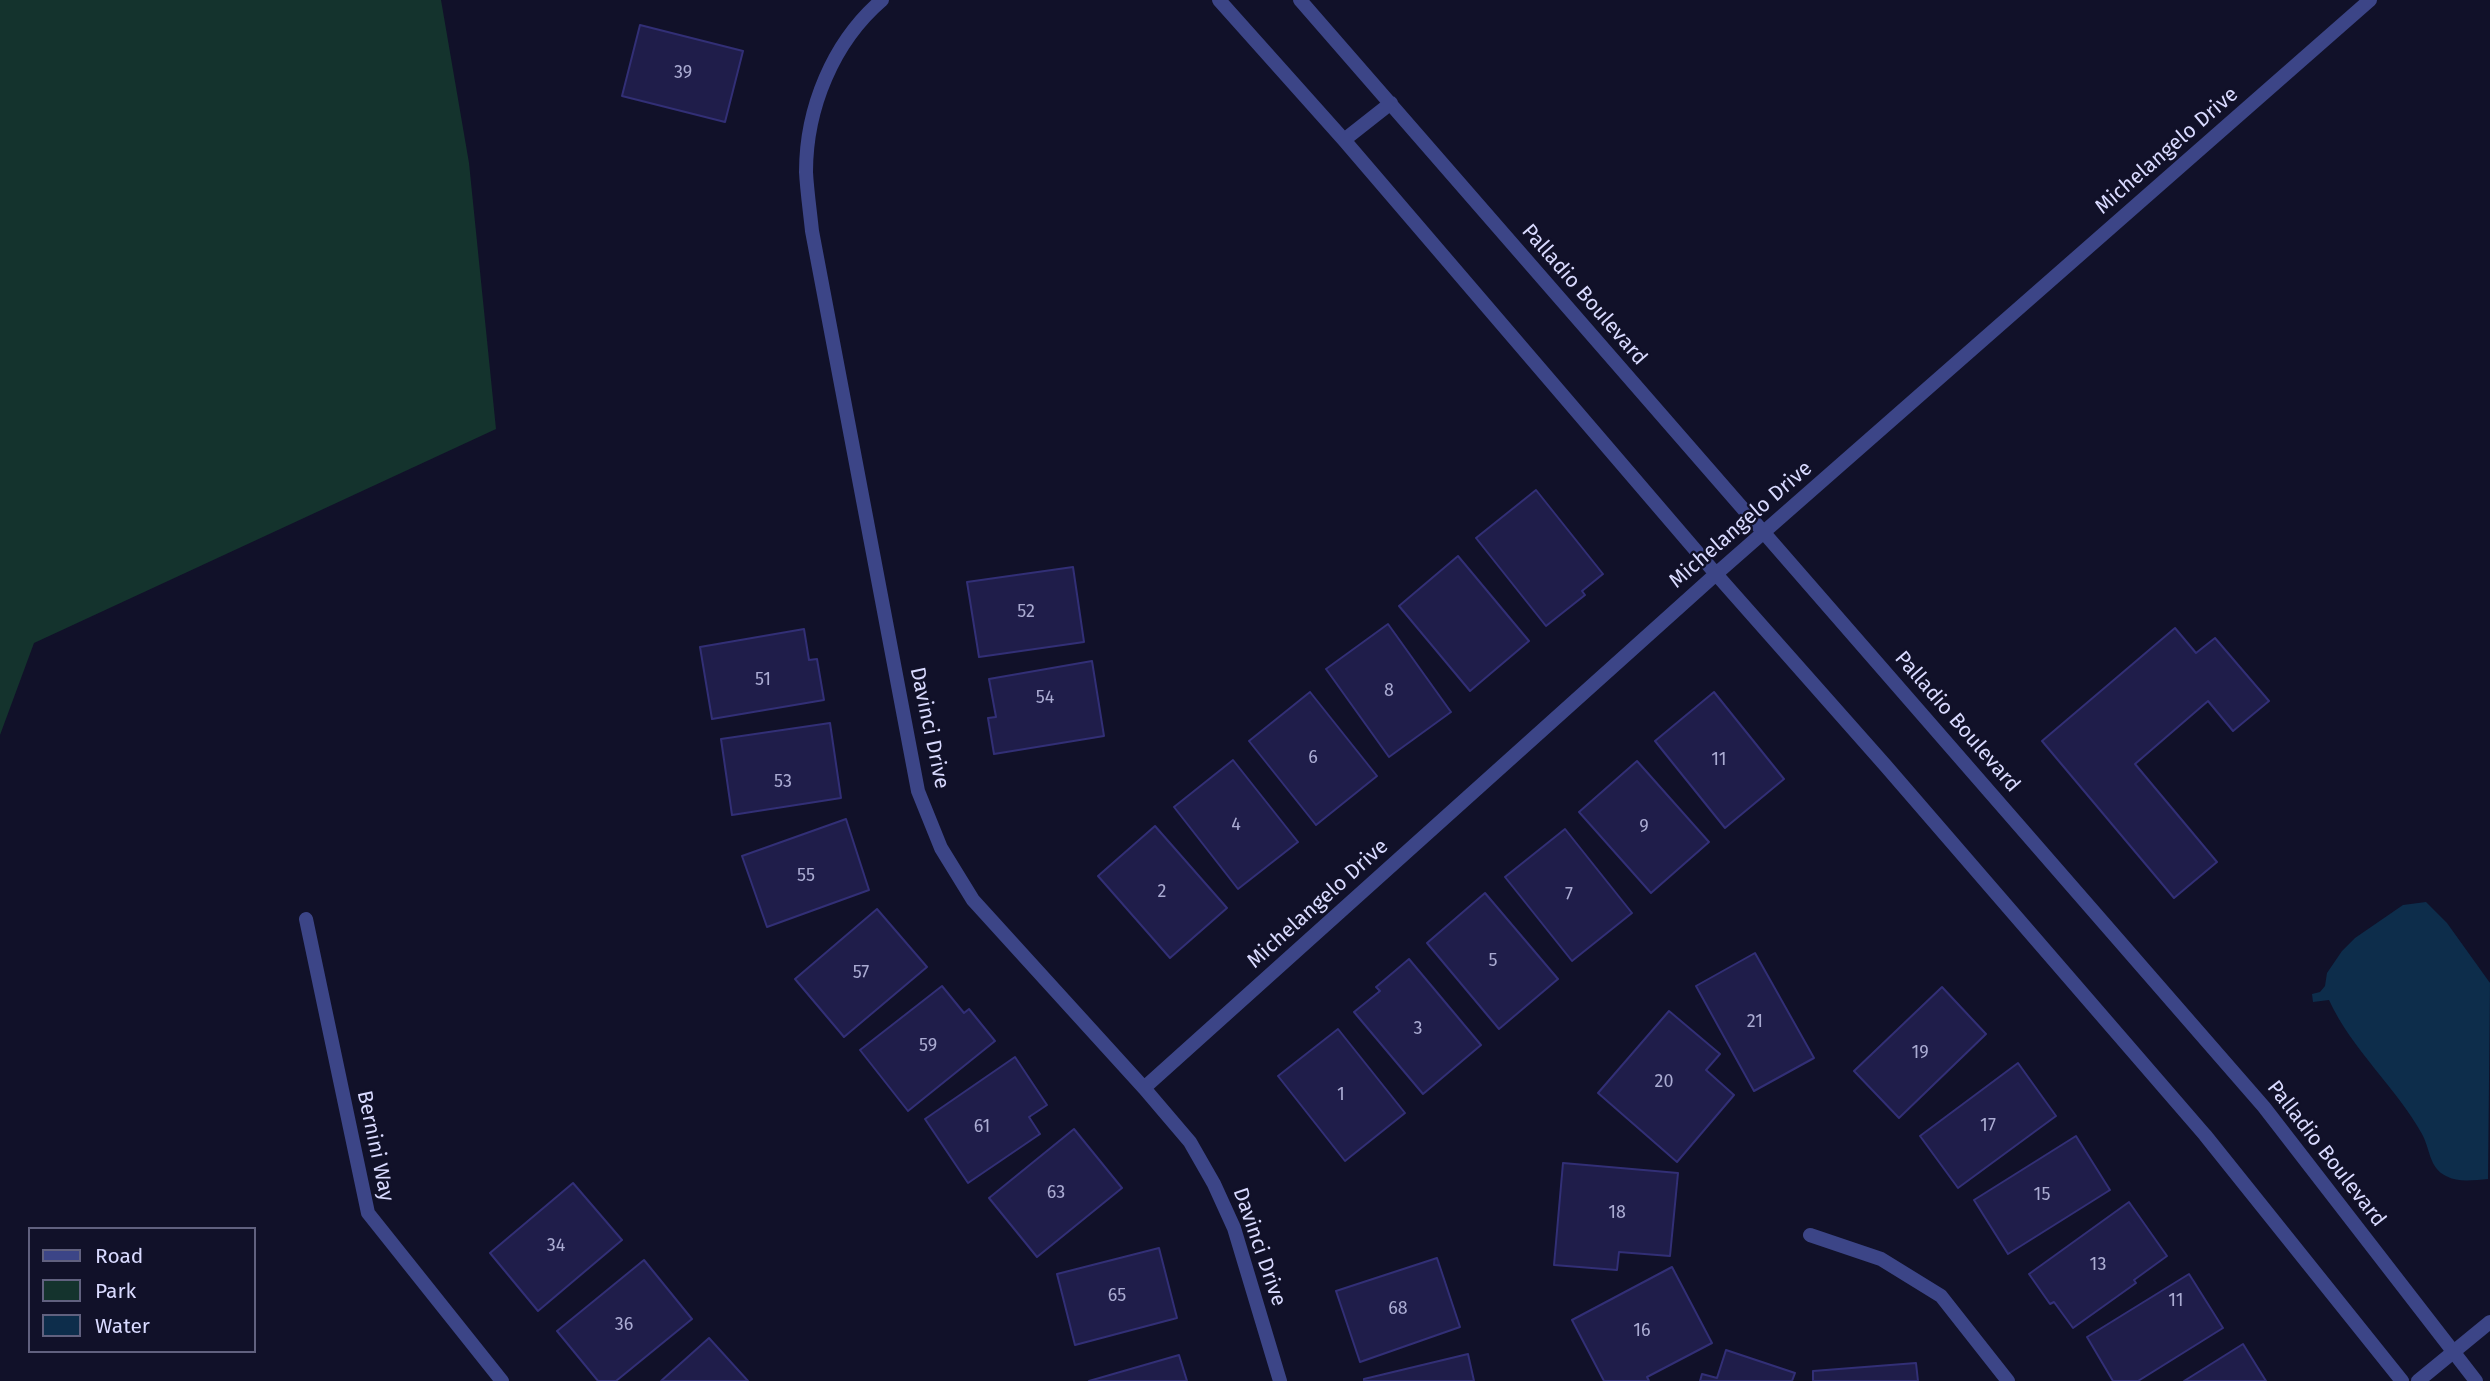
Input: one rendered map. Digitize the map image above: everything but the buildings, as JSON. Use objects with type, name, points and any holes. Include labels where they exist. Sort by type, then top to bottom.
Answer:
[{"type":"street","name":"Davinci Drive","points":[[882,0],[867,12],[833,61],[812,114],[806,171],[812,230],[918,791],[941,848],[973,900],[1190,1142],[1214,1184],[1234,1228],[1280,1381]]},
{"type":"street","points":[[1219,0],[1344,140],[1716,574],[2206,1135],[2402,1381]]},
{"type":"street","name":"Palladio Boulevard","points":[[1300,0],[2264,1107],[2476,1381]]},
{"type":"street","name":"Michelangelo Drive","points":[[1144,1088],[1716,574],[2370,0]]},
{"type":"street","points":[[1344,140],[1391,103]]},
{"type":"street","name":"Bernini Way","points":[[306,919],[368,1213],[502,1381]]},
{"type":"street","points":[[1810,1235],[1881,1259],[1941,1296],[2008,1381]]},
{"type":"street","points":[[2418,1381],[2490,1322]]},
{"type":"green space","points":[[0,0],[441,0],[469,163],[496,429],[34,643],[0,735]]},
{"type":"water","points":[[2426,902],[2447,923],[2490,983],[2488,1179],[2451,1178],[2436,1168],[2425,1139],[2411,1117],[2350,1035],[2329,1000],[2313,1002],[2312,994],[2320,992],[2325,986],[2327,973],[2355,938],[2403,905]]}]
